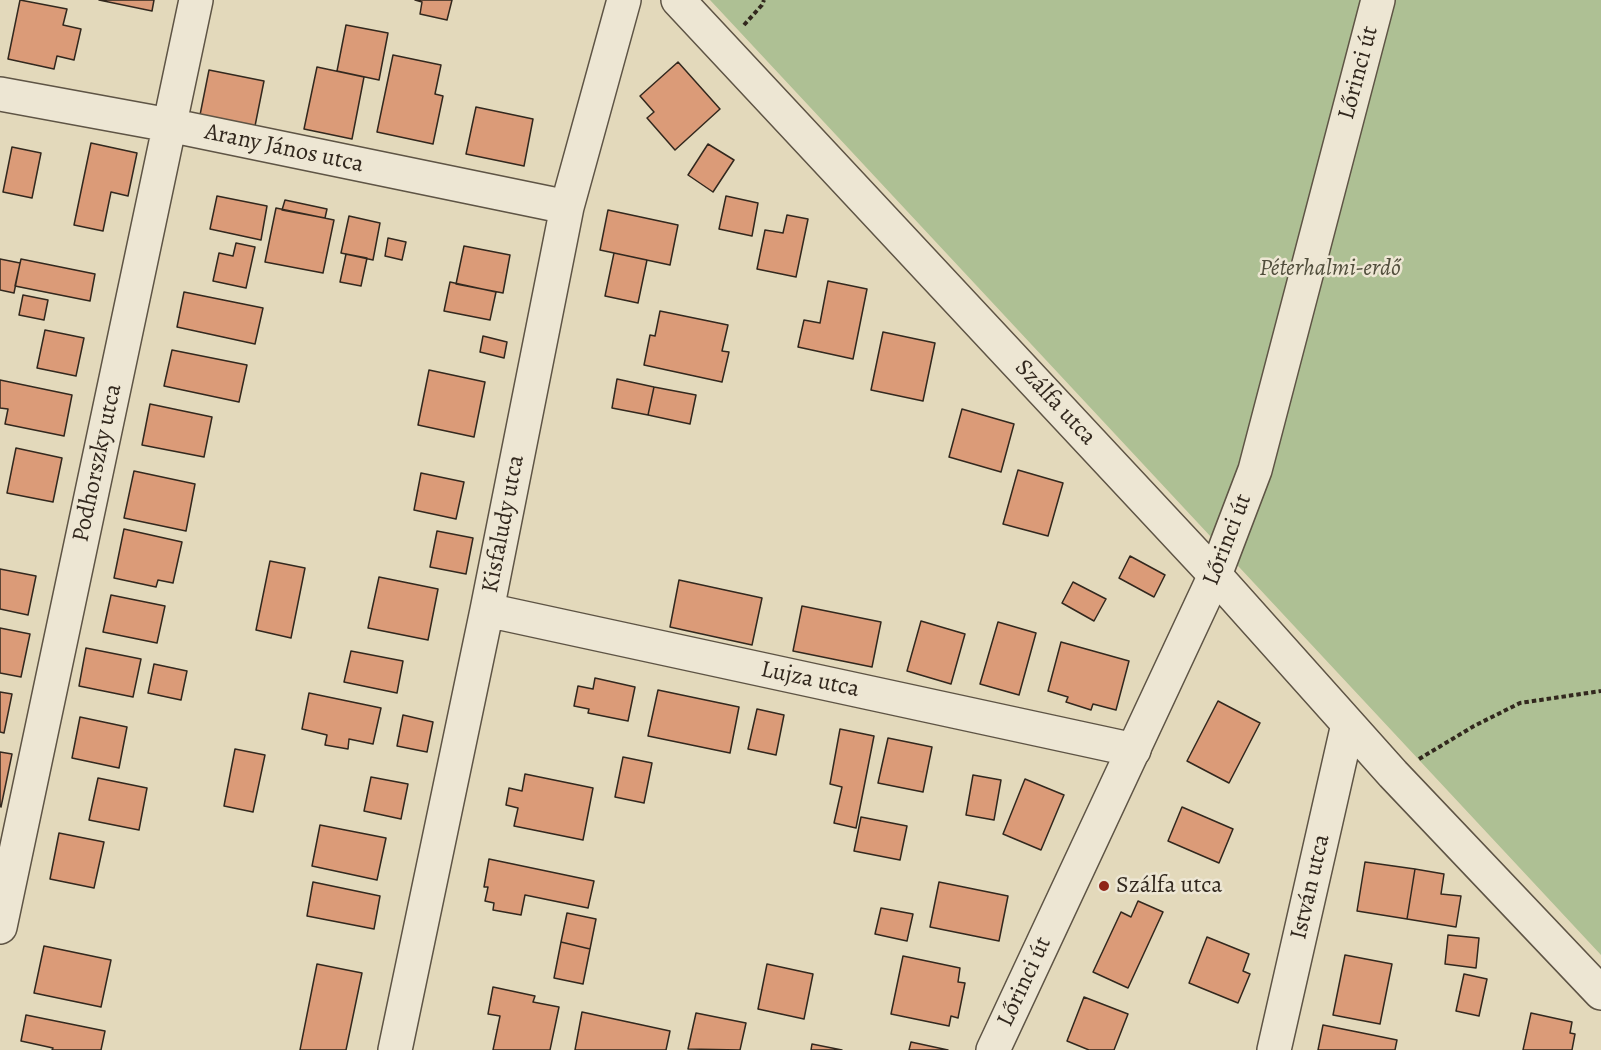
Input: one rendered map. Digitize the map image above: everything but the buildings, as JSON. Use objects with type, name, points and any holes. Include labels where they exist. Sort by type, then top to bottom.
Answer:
[{"type":"street","name":"Podhorszky utca","points":[[0,927],[196,0]]},
{"type":"street","name":"Kisfaludy utca","points":[[395,1050],[487,610],[567,207],[624,0]]},
{"type":"street","name":"Szálfa utca","points":[[678,0],[1215,575],[1393,774],[1601,993]]},
{"type":"street","name":"Lőrinci út","points":[[993,1050],[1215,575],[1255,470],[1378,0]]},
{"type":"street","name":"Arany János utca","points":[[0,94],[169,125],[567,207]]},
{"type":"street","name":"Lujza utca","points":[[487,610],[1134,750]]},
{"type":"street","name":"István utca","points":[[1274,1050],[1348,724]]},
{"type":"path","points":[[739,31],[764,0]]},
{"type":"path","points":[[1393,774],[1474,726],[1520,703],[1601,691]]},
{"type":"green space","name":"Péterhalmi-erdő","points":[[710,0],[1601,0],[1601,955],[739,31]]},
{"type":"place","name":"Szálfa utca","points":[[1104,886]]}]
